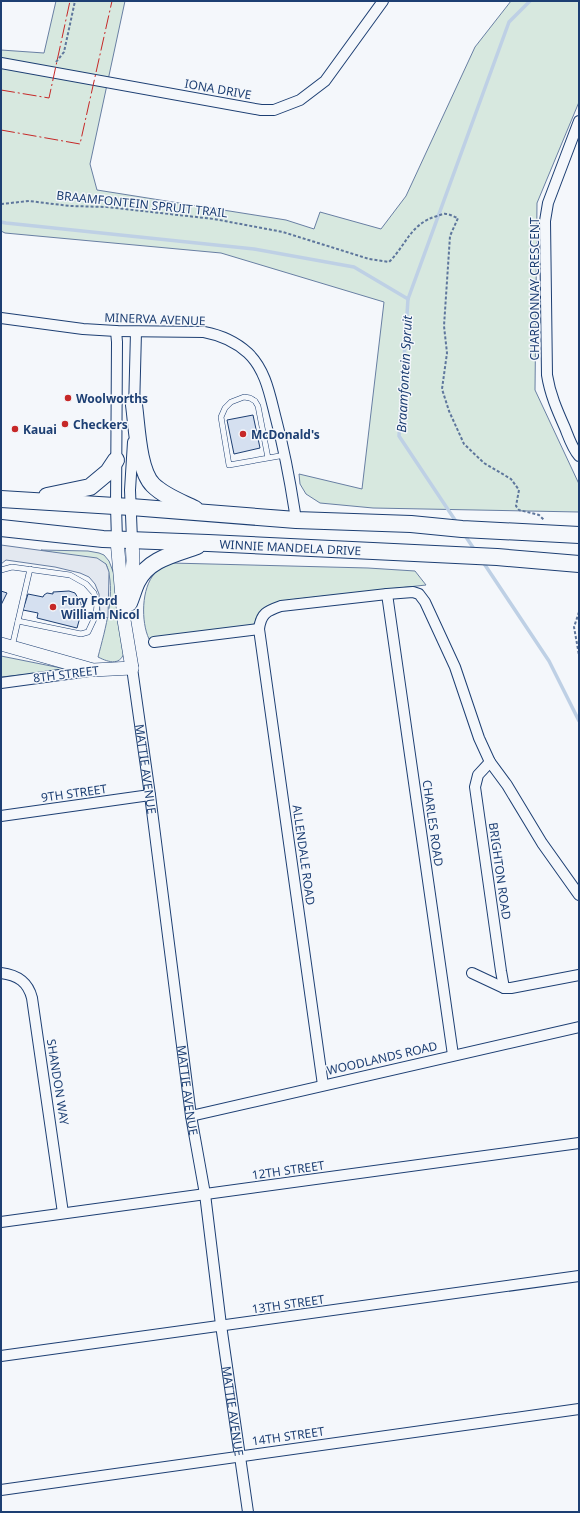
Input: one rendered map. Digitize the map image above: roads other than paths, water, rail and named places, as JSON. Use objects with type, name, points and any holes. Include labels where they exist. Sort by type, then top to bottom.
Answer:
[{"type":"main road","points":[[134,405],[141,461],[148,479],[153,485],[164,493],[207,514]]},
{"type":"main road","points":[[1,497],[48,496],[90,486],[108,472],[116,460]]},
{"type":"main road","points":[[1,497],[296,520],[411,524],[492,531],[579,535]]},
{"type":"main road","name":"WINNIE MANDELA DRIVE","points":[[2,529],[124,540],[530,559],[579,564]]},
{"type":"main road","points":[[129,603],[137,582],[151,565],[165,557],[208,543]]},
{"type":"street","name":"IONA DRIVE","points":[[1,64],[48,71],[261,110],[274,110],[300,100],[325,81],[383,1]]},
{"type":"street","name":"CHARDONNAY CRESCENT","points":[[579,121],[548,202],[545,221],[547,375],[551,397],[573,448],[579,456]]},
{"type":"street","name":"MINERVA AVENUE","points":[[1,318],[84,329],[136,332],[204,332],[217,335],[236,344],[248,353],[256,363],[268,384],[285,455],[296,520]]},
{"type":"street","name":"MATTIE AVENUE","points":[[116,331],[116,460],[123,506],[124,620],[150,795],[191,1116],[205,1194],[221,1325],[248,1512]]},
{"type":"street","name":"MATTIE AVENUE","points":[[132,668],[129,603],[133,561],[124,540],[123,506],[134,405],[136,332]]},
{"type":"street","points":[[154,642],[259,629],[260,619],[265,613],[281,606],[387,594],[419,594],[425,602],[455,667],[479,738],[490,762],[507,785],[542,843],[579,895]]},
{"type":"street","name":"CHARLES ROAD","points":[[387,594],[453,1055]]},
{"type":"street","name":"ALLENDALE ROAD","points":[[259,629],[323,1085]]},
{"type":"street","points":[[7,645],[93,670]]},
{"type":"street","name":"8TH STREET","points":[[1,683],[93,670],[132,668]]},
{"type":"street","name":"BRIGHTON ROAD","points":[[490,762],[478,775],[475,787],[504,988]]},
{"type":"street","name":"9TH STREET","points":[[1,816],[150,795]]},
{"type":"street","points":[[472,973],[504,988],[518,988],[579,975]]},
{"type":"street","name":"SHANDON WAY","points":[[1,974],[17,977],[22,980],[30,991],[32,998],[63,1213]]},
{"type":"street","name":"WOODLANDS ROAD","points":[[191,1116],[579,1026]]},
{"type":"street","name":"12TH STREET","points":[[1,1222],[579,1143]]},
{"type":"street","name":"13TH STREET","points":[[1,1356],[579,1276]]},
{"type":"street","name":"14TH STREET","points":[[1,1490],[579,1409]]},
{"type":"lane","points":[[268,458],[258,406],[255,401],[244,397],[232,402],[225,408],[221,418],[229,465],[285,455]]},
{"type":"lane","points":[[1,570],[12,567],[70,575],[86,584],[94,593],[97,604],[96,615],[88,632],[81,634],[18,621]]},
{"type":"lane","points":[[7,645],[18,621],[30,569]]},
{"type":"waterway","name":"Braamfontein Spruit","points":[[457,523],[399,436],[408,299],[509,22],[530,1]]},
{"type":"waterway","points":[[1,222],[254,249],[354,267],[408,299]]},
{"type":"waterway","name":"Braamfontein Spruit","points":[[464,534],[476,552]]},
{"type":"waterway","name":"Braamfontein Spruit","points":[[483,562],[549,661],[579,721]]},
{"type":"place","name":"Woolworths","points":[[68,398]]},
{"type":"place","name":"Checkers","points":[[65,424]]},
{"type":"place","name":"Kauai","points":[[15,429]]},
{"type":"place","name":"McDonald's","points":[[243,434]]},
{"type":"place","name":"Fury Ford William Nicol","points":[[53,607]]}]
